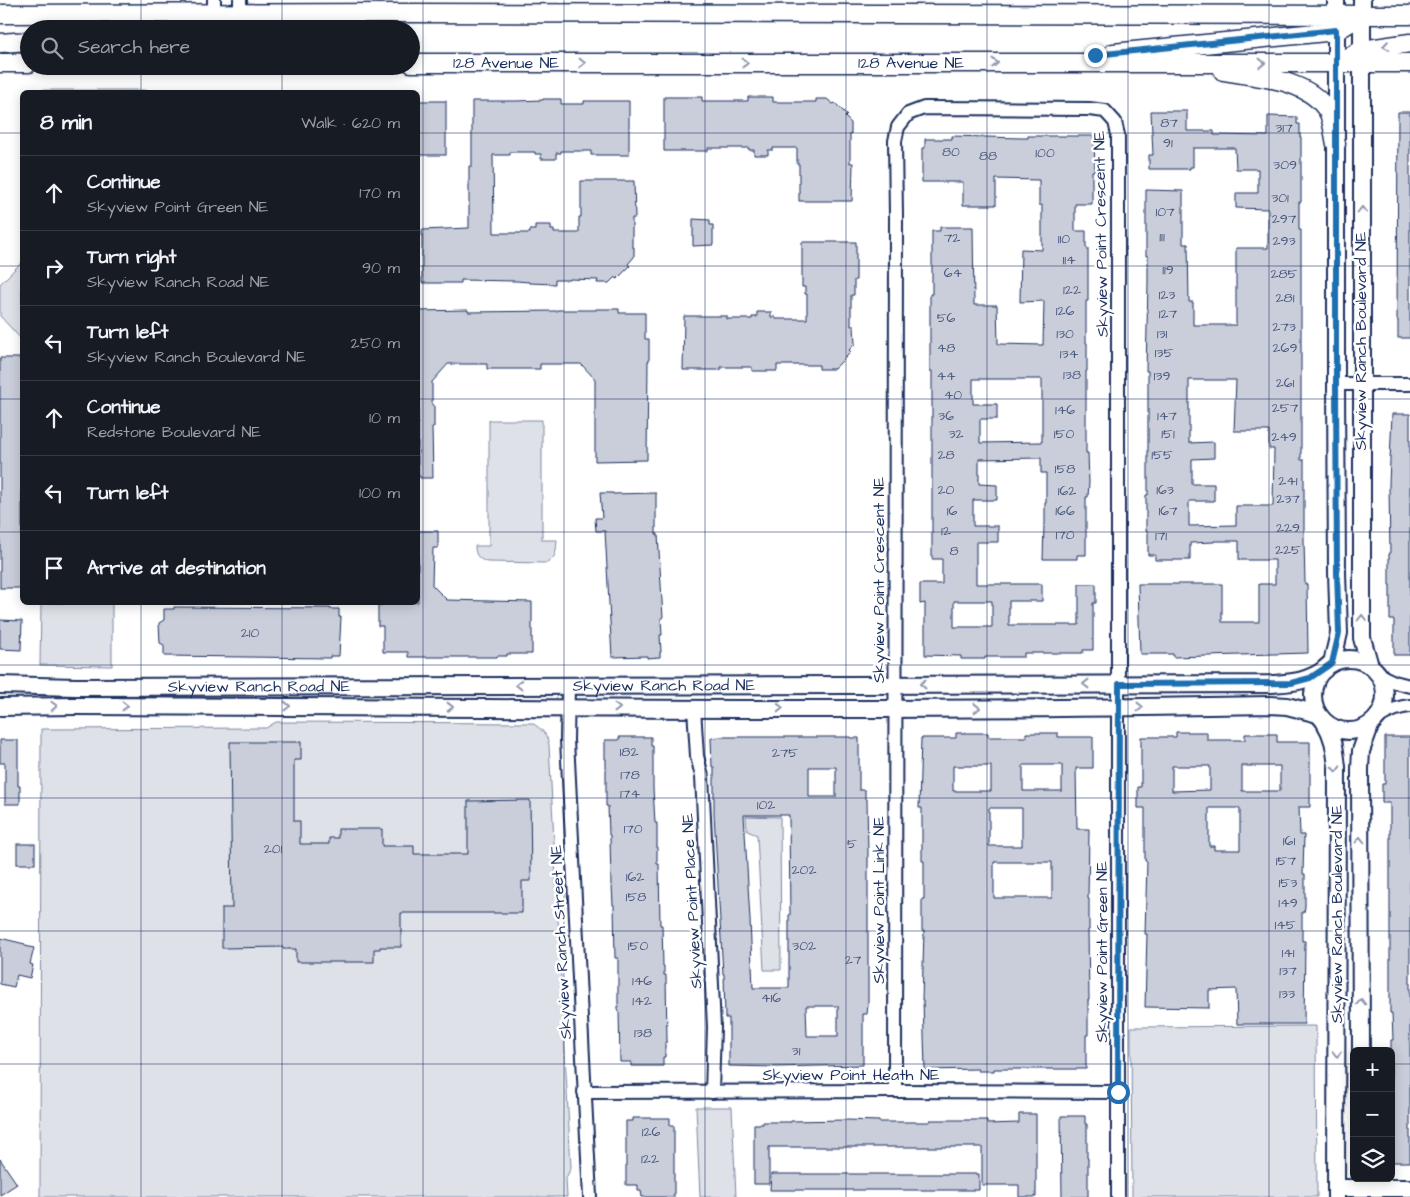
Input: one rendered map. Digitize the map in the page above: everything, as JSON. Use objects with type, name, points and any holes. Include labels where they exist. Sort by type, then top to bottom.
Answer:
[{"type":"main road","points":[[318,0],[405,13]]},
{"type":"main road","points":[[1031,63],[1104,54],[1336,15],[1362,7],[1410,15]]},
{"type":"main road","points":[[0,14],[1336,15]]},
{"type":"main road","points":[[0,43],[20,42]]},
{"type":"main road","points":[[1362,57],[1410,43]]},
{"type":"main road","name":"128 Avenue NE","points":[[420,63],[1336,64],[1362,57],[1410,63]]},
{"type":"main road","points":[[0,63],[20,62]]},
{"type":"main road","points":[[1176,63],[1290,83],[1312,94],[1328,111],[1336,144]]},
{"type":"street","name":"Skyview Ranch Boulevard NE","points":[[1362,7],[1362,638],[1374,670]]},
{"type":"street","name":"Skyview Ranch Boulevard NE","points":[[1328,666],[1339,633],[1336,384],[1336,15]]},
{"type":"street","name":"Skyview Point Crescent NE","points":[[896,709],[895,141],[898,127],[908,114],[924,108],[1089,109],[1105,111],[1115,122],[1118,135],[1119,708]]},
{"type":"street","points":[[1336,384],[1410,384]]},
{"type":"street","points":[[1410,686],[1394,682],[1363,662],[1353,659],[1342,660],[1328,666],[1317,679],[1313,691],[1314,702],[1321,718],[1335,729],[1347,732],[1359,731],[1389,711],[1402,706],[1410,706]]},
{"type":"street","name":"Skyview Ranch Road NE","points":[[0,685],[76,687],[1291,683],[1310,678],[1328,666]]},
{"type":"street","points":[[1374,670],[1384,685],[1386,696],[1384,707],[1374,722]]},
{"type":"street","name":"Skyview Ranch Street NE","points":[[568,685],[567,740],[590,1197]]},
{"type":"street","name":"Skyview Ranch Road NE","points":[[0,707],[896,709],[1270,705],[1287,706],[1321,718]]},
{"type":"street","name":"Skyview Point Place NE","points":[[694,708],[697,756],[702,776],[713,1008],[714,1079],[712,1092]]},
{"type":"street","name":"Skyview Point Green NE","points":[[1118,1197],[1119,708]]},
{"type":"street","name":"Skyview Point Link NE","points":[[895,1091],[896,709]]},
{"type":"street","name":"Skyview Ranch Boulevard NE","points":[[1321,718],[1331,732],[1335,745],[1336,767],[1336,1193]]},
{"type":"street","name":"Skyview Ranch Boulevard NE","points":[[1361,1047],[1360,769],[1361,751],[1374,722]]},
{"type":"street","name":"Skyview Point Heath NE","points":[[584,1092],[1118,1092]]},
{"type":"street","points":[[1336,1193],[1361,1188],[1410,1188]]},
{"type":"shaded area","points":[[20,264],[20,338],[0,316],[0,284]]},
{"type":"shaded area","points":[[489,420],[542,420],[542,540],[557,540],[554,556],[547,563],[487,562],[481,560],[476,554],[475,546],[489,546]]},
{"type":"shaded area","points":[[41,605],[112,605],[112,666],[40,665]]},
{"type":"shaded area","points":[[276,722],[532,723],[545,735],[549,745],[571,1168],[566,1178],[567,1197],[40,1197],[41,729],[266,728]]},
{"type":"shaded area","points":[[746,816],[780,817],[781,970],[764,970],[757,835],[747,831]]},
{"type":"shaded area","points":[[1316,1026],[1317,1197],[1132,1197],[1131,1027]]},
{"type":"shaded area","points":[[696,1107],[732,1107],[736,1197],[700,1197]]},
{"type":"building","points":[[664,97],[702,97],[702,101],[748,101],[748,97],[773,97],[773,102],[816,102],[816,99],[827,99],[833,104],[835,103],[847,115],[845,117],[851,123],[850,163],[853,163],[852,201],[799,201],[797,148],[773,148],[773,150],[768,150],[768,155],[754,155],[754,150],[749,150],[749,148],[708,148],[708,151],[664,151]]},
{"type":"building","points":[[561,99],[561,104],[584,104],[584,101],[629,101],[629,155],[591,155],[591,151],[561,151],[561,153],[556,153],[556,159],[541,159],[541,154],[535,154],[535,152],[510,152],[510,155],[493,155],[494,233],[530,233],[530,230],[535,230],[535,225],[551,225],[551,230],[554,230],[554,233],[579,233],[581,181],[634,181],[635,218],[632,218],[632,247],[634,247],[634,257],[628,264],[630,266],[617,279],[615,277],[609,283],[597,283],[598,280],[570,279],[555,280],[555,284],[461,280],[461,283],[422,283],[422,230],[469,228],[469,166],[472,166],[472,101]]},
{"type":"building","points":[[420,101],[446,101],[446,155],[420,155]]},
{"type":"building","points":[[1151,111],[1187,111],[1187,131],[1214,131],[1214,135],[1268,136],[1268,116],[1297,117],[1297,124],[1300,124],[1301,460],[1304,460],[1304,540],[1308,653],[1173,657],[1173,654],[1140,654],[1138,584],[1222,584],[1222,622],[1259,622],[1259,584],[1275,584],[1275,560],[1239,560],[1239,541],[1190,543],[1190,560],[1155,560],[1155,555],[1148,555],[1148,531],[1146,531],[1146,495],[1148,495],[1148,371],[1146,371],[1148,256],[1146,256],[1146,190],[1183,191],[1183,244],[1188,244],[1189,302],[1193,302],[1193,325],[1236,325],[1236,248],[1268,248],[1268,209],[1236,208],[1236,193],[1258,193],[1258,169],[1236,169],[1235,148],[1193,148],[1193,167],[1190,167],[1190,169],[1149,169],[1149,155],[1153,155]],"holes":[[[1189,380],[1236,380],[1234,431],[1269,431],[1269,449],[1274,449],[1273,506],[1236,506],[1236,525],[1189,526],[1189,501],[1214,501],[1214,484],[1192,484],[1192,459],[1214,458],[1214,442],[1189,443]]]},
{"type":"building","points":[[1398,112],[1410,112],[1410,338],[1398,338],[1397,320]]},
{"type":"building","points":[[952,136],[1028,138],[1028,136],[1094,136],[1095,171],[1092,171],[1092,204],[1075,204],[1075,231],[1086,231],[1086,248],[1088,248],[1086,453],[1088,453],[1089,482],[1088,497],[1086,497],[1086,555],[1077,555],[1077,559],[1043,559],[1046,473],[1041,473],[1041,458],[979,459],[979,484],[997,485],[997,500],[973,500],[973,526],[998,526],[998,542],[976,542],[976,584],[1042,584],[1042,601],[1009,601],[1009,625],[1079,625],[1079,584],[1096,584],[1096,603],[1093,603],[1093,650],[1083,650],[1083,653],[1024,653],[1024,657],[985,657],[985,659],[961,659],[961,656],[925,655],[925,603],[920,604],[920,584],[942,584],[942,559],[932,559],[930,294],[932,294],[932,231],[940,231],[940,227],[973,227],[974,305],[997,305],[998,344],[1043,345],[1044,301],[1020,302],[1021,249],[1042,250],[1042,205],[1039,205],[1039,180],[996,179],[996,205],[963,205],[963,182],[922,182],[922,148],[925,148],[925,139],[952,139]],"holes":[[[973,379],[1042,379],[1042,442],[980,443],[980,419],[997,419],[997,404],[973,404]],[[954,601],[992,601],[992,627],[954,627]]]},
{"type":"building","points":[[693,219],[710,220],[710,225],[713,225],[713,245],[693,246]]},
{"type":"building","points":[[802,242],[856,242],[856,280],[854,280],[854,295],[851,295],[851,326],[854,326],[855,344],[849,350],[851,352],[834,369],[819,369],[819,365],[777,365],[777,371],[752,371],[752,367],[721,367],[721,370],[683,370],[684,316],[727,316],[727,319],[752,319],[752,317],[757,317],[757,312],[771,312],[771,317],[776,317],[776,319],[807,319],[807,294],[805,294],[805,287],[802,287]]},
{"type":"building","points":[[619,309],[619,313],[645,313],[645,339],[649,339],[647,460],[595,461],[595,379],[581,364],[540,364],[540,369],[487,369],[487,364],[448,364],[432,382],[432,405],[434,405],[434,427],[432,427],[433,478],[420,478],[420,311]]},
{"type":"building","points":[[0,358],[20,358],[20,588],[0,588]]},
{"type":"building","points":[[1392,414],[1410,414],[1410,655],[1394,655],[1394,620],[1390,620],[1389,484]]},
{"type":"building","points":[[600,493],[656,493],[656,534],[658,534],[663,618],[661,618],[660,657],[612,657],[605,531],[596,531],[595,518],[602,518]]},
{"type":"building","points":[[420,531],[438,531],[438,548],[433,548],[432,585],[447,600],[532,602],[532,654],[507,654],[507,656],[497,657],[408,657],[408,652],[383,652],[383,626],[378,626],[378,605],[420,605]]},
{"type":"building","points":[[174,607],[339,609],[339,617],[341,617],[339,656],[330,656],[330,658],[164,656],[164,645],[160,643],[159,623],[164,620],[164,609],[174,609]]},
{"type":"building","points":[[0,620],[22,621],[21,650],[0,649]]},
{"type":"building","points":[[1176,732],[1207,732],[1207,740],[1245,740],[1245,734],[1277,734],[1277,742],[1310,742],[1310,807],[1299,807],[1300,835],[1304,835],[1303,874],[1305,874],[1305,907],[1304,912],[1302,912],[1302,941],[1305,941],[1304,1024],[1237,1024],[1236,989],[1209,990],[1209,1008],[1145,1007],[1147,861],[1145,861],[1145,808],[1138,808],[1138,787],[1141,787],[1141,737],[1176,737]],"holes":[[[1172,766],[1210,766],[1210,790],[1172,791]],[[1242,766],[1280,766],[1280,791],[1242,791]],[[1209,808],[1240,808],[1240,850],[1214,850],[1214,846],[1209,846]]]},
{"type":"building","points":[[956,733],[988,733],[988,737],[1026,737],[1026,733],[1058,733],[1058,737],[1093,737],[1093,768],[1076,768],[1077,829],[1089,829],[1089,1000],[1086,1069],[925,1070],[922,1000],[924,861],[922,861],[922,808],[919,808],[921,738],[956,738]],"holes":[[[1023,765],[1062,765],[1062,791],[1023,791]],[[953,766],[991,766],[991,791],[953,791]],[[989,808],[1022,808],[1022,846],[989,846]],[[994,862],[1052,862],[1052,898],[994,898]]]},
{"type":"building","points":[[619,737],[651,737],[651,746],[653,746],[653,788],[655,823],[657,823],[660,925],[662,925],[664,975],[666,975],[667,1042],[665,1042],[663,1066],[631,1066],[631,1062],[620,1062],[618,958],[615,958],[614,905],[611,886],[608,806],[606,806],[605,759],[605,740],[619,740]]},
{"type":"building","points":[[1385,737],[1410,737],[1410,1162],[1395,1162],[1395,1047],[1391,1047],[1391,1040],[1393,1040],[1392,1013],[1390,1013],[1390,803],[1382,803],[1382,784],[1385,784]]},
{"type":"building","points":[[711,738],[859,738],[859,790],[865,790],[865,799],[867,799],[868,855],[868,1005],[867,1014],[863,1014],[863,1065],[729,1066],[729,1018],[725,1018],[714,814],[714,767],[712,767]],"holes":[[[809,767],[836,767],[836,797],[809,797]],[[744,815],[789,815],[789,988],[753,988]],[[806,1006],[838,1006],[838,1036],[807,1036]]]},
{"type":"building","points":[[0,740],[18,740],[20,804],[5,804],[5,763],[0,763]]},
{"type":"building","points":[[230,742],[301,742],[301,760],[294,760],[294,821],[300,821],[300,844],[329,844],[329,838],[338,838],[338,829],[382,829],[382,846],[414,846],[414,854],[468,854],[468,801],[530,800],[531,881],[522,881],[522,913],[401,913],[401,947],[380,947],[380,949],[374,949],[374,962],[296,962],[296,949],[283,949],[283,947],[222,948],[222,908],[232,908]]},
{"type":"building","points":[[17,844],[35,844],[35,864],[17,864]]},
{"type":"building","points":[[0,938],[34,948],[30,964],[33,965],[30,978],[17,975],[14,987],[0,984]]},
{"type":"building","points":[[1019,1114],[1036,1114],[1036,1197],[1019,1197],[1019,1185],[982,1185],[982,1147],[769,1147],[769,1184],[754,1184],[754,1124],[763,1124],[763,1122],[846,1120],[930,1122],[930,1120],[987,1120],[987,1124],[1019,1123]]},
{"type":"building","points":[[1061,1116],[1085,1116],[1085,1124],[1087,1124],[1088,1197],[1062,1197]]},
{"type":"building","points":[[633,1118],[670,1118],[670,1126],[674,1126],[674,1197],[642,1197],[641,1191],[638,1191],[638,1185],[626,1185],[626,1121],[633,1121]]},
{"type":"building","points":[[0,1159],[17,1184],[0,1195]]},
{"type":"building","points":[[771,1174],[979,1174],[979,1190],[770,1190]]},
{"type":"route","points":[[1095,55],[1336,30],[1338,644],[1332,663],[1324,670],[1310,678],[1291,683],[1119,684],[1118,1092]]}]
